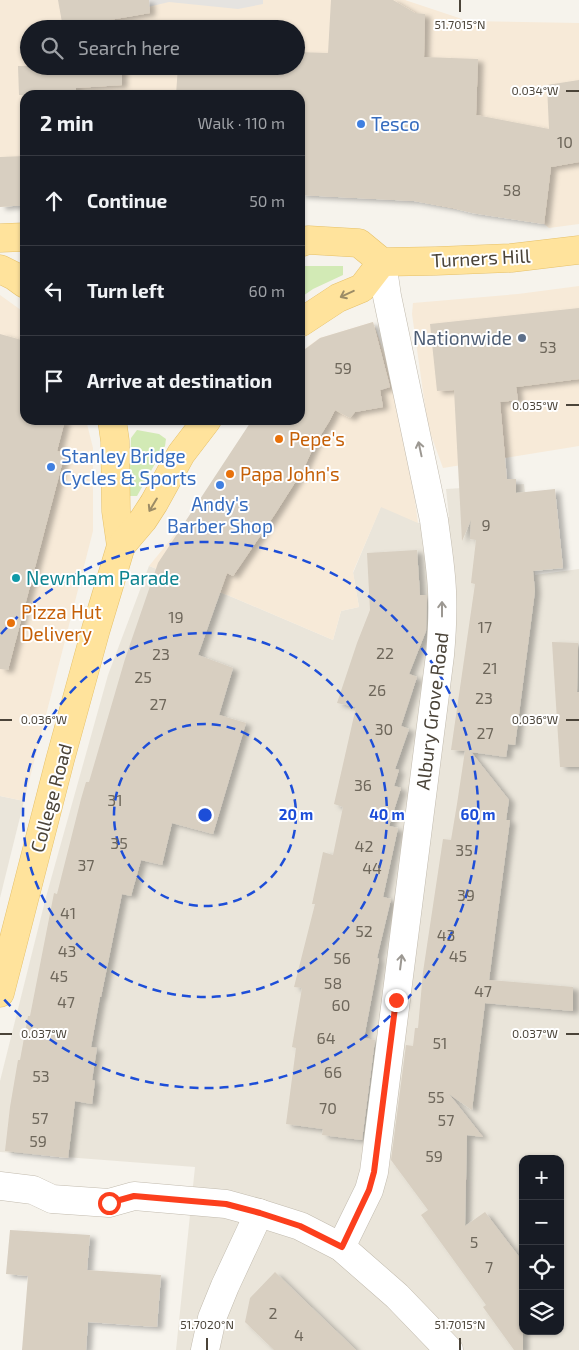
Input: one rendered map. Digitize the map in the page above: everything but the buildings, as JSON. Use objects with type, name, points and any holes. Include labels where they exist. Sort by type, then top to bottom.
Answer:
[{"type":"main road","points":[[0,238],[20,237]]},
{"type":"main road","points":[[305,241],[359,243],[382,262],[362,288],[338,298],[305,320]]},
{"type":"main road","name":"Turners Hill","points":[[382,262],[511,258],[579,250]]},
{"type":"main road","points":[[0,269],[20,280]]},
{"type":"main road","name":"College Road","points":[[113,425],[115,441],[116,511],[121,546]]},
{"type":"main road","name":"College Road","points":[[0,993],[65,741],[121,546],[143,520],[181,454],[203,425]]},
{"type":"street","name":"Albury Grove Road","points":[[342,1247],[369,1190],[374,1172],[438,674],[442,623],[442,591],[434,520],[387,296],[382,262]]},
{"type":"street","points":[[0,1186],[33,1190],[52,1199],[109,1203],[134,1196],[226,1204],[300,1226],[342,1247],[397,1296],[449,1350]]},
{"type":"street","points":[[205,1350],[212,1318],[221,1294],[260,1213]]},
{"type":"shaded area","points":[[0,0],[405,0],[468,21],[579,23],[579,224],[549,228],[544,224],[414,201],[305,195],[305,90],[20,90],[20,205],[0,207]]},
{"type":"shaded area","points":[[116,0],[263,0],[263,4],[238,9],[169,2],[119,14]]},
{"type":"shaded area","points":[[579,286],[579,446],[443,468],[428,427],[412,314],[413,303],[518,294]]},
{"type":"shaded area","points":[[0,295],[20,309],[20,425],[87,425],[93,448],[93,531],[24,801],[0,796]]},
{"type":"shaded area","points":[[373,322],[394,387],[409,457],[418,523],[381,507],[353,572],[359,607],[341,611],[333,640],[232,597],[149,566],[189,517],[294,425],[305,425],[305,349],[320,338]]},
{"type":"shaded area","points":[[524,484],[535,575],[579,569],[579,1350],[176,1350],[195,1167],[0,1152],[0,1081],[46,897],[108,675],[149,566],[232,597],[333,640],[341,611],[359,607],[353,573],[381,506],[419,523],[449,517],[446,489]]},
{"type":"shaded area","points":[[0,796],[24,801],[0,898]]},
{"type":"green space","points":[[305,266],[343,266],[343,275],[305,295]]},
{"type":"green space","points":[[137,430],[159,434],[166,439],[165,446],[137,496],[129,496],[131,438]]},
{"type":"place","name":"Tesco","points":[[361,124]]},
{"type":"place","name":"Nationwide","points":[[522,338]]},
{"type":"place","name":"Pepe's","points":[[279,439]]},
{"type":"place","name":"Stanley Bridge Cycles & Sports","points":[[51,467]]},
{"type":"place","name":"Papa John's","points":[[230,474]]},
{"type":"place","name":"Andy's Barber Shop","points":[[220,485]]},
{"type":"place","name":"Newnham Parade","points":[[16,578]]},
{"type":"place","name":"Pizza Hut Delivery","points":[[11,623]]},
{"type":"route","points":[[109,1203],[134,1196],[226,1204],[300,1226],[342,1247],[369,1190],[374,1172],[396,1000]]}]
